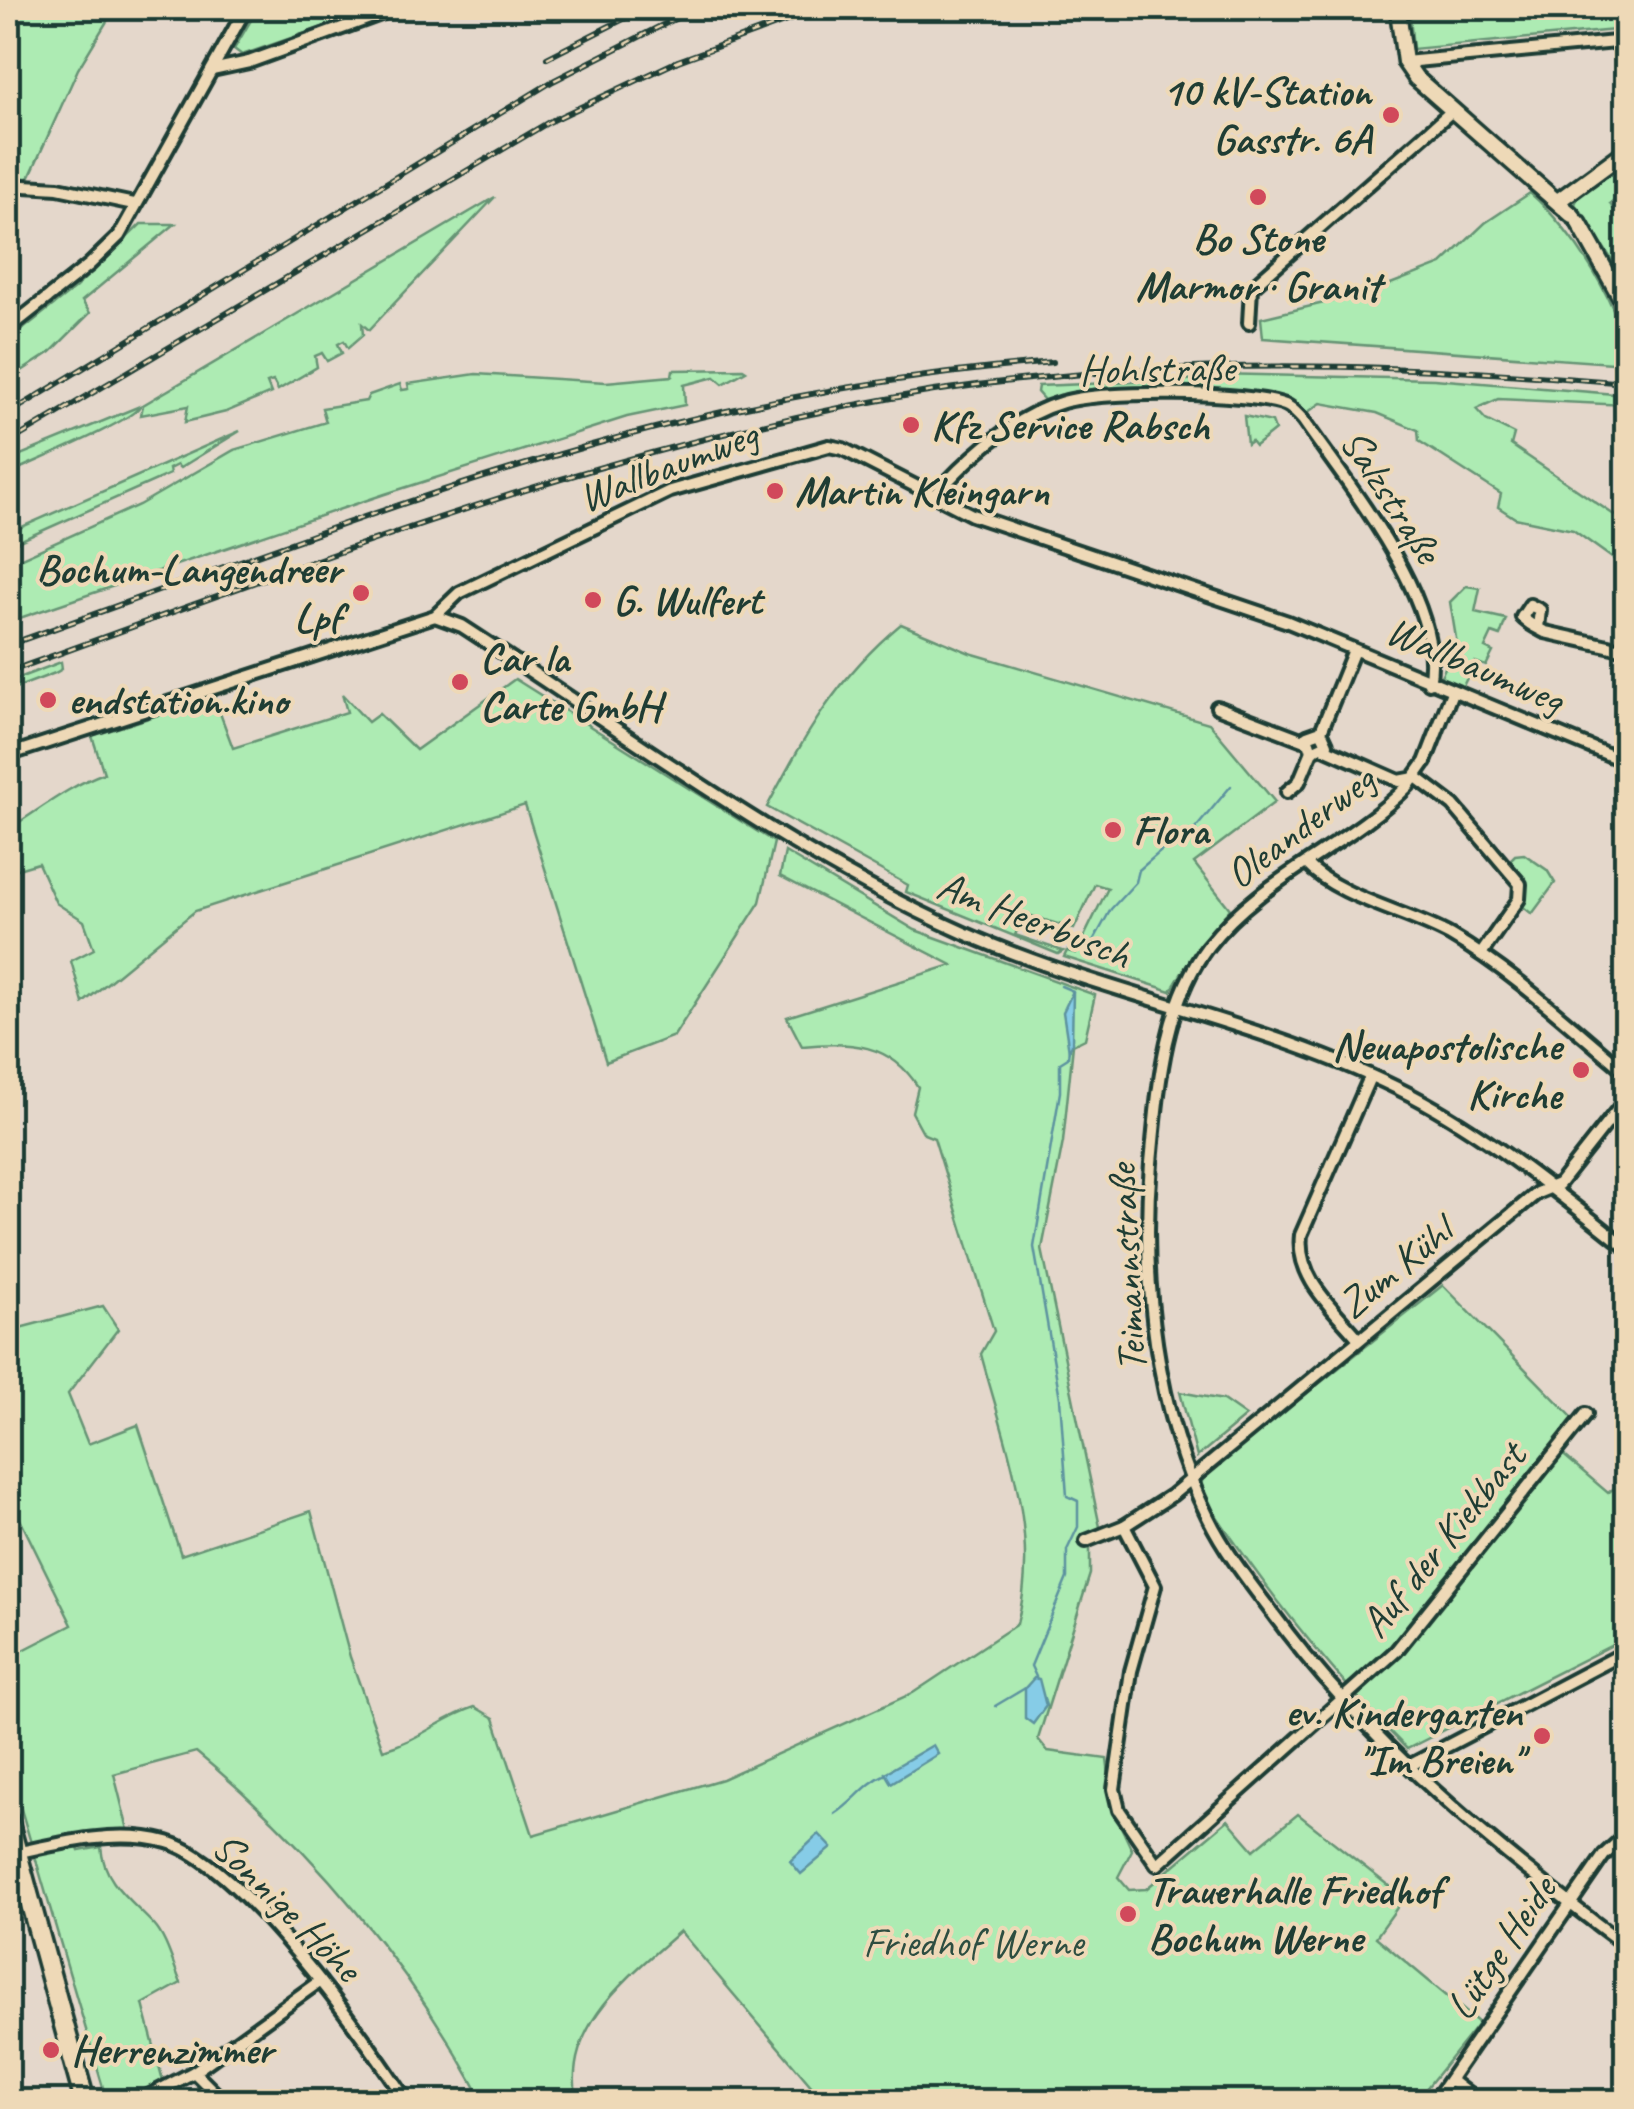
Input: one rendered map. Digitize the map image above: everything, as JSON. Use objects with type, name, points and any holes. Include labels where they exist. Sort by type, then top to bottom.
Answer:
[{"type":"main road","points":[[8,1820],[85,2102]]},
{"type":"street","points":[[8,329],[109,246],[125,227],[134,204],[246,8]]},
{"type":"street","points":[[212,70],[249,62],[397,8]]},
{"type":"street","points":[[1399,18],[1405,62],[1453,110],[1558,200],[1576,220],[1626,307]]},
{"type":"street","points":[[1405,62],[1626,40]]},
{"type":"street","points":[[1249,323],[1251,288],[1453,110]]},
{"type":"street","points":[[1558,200],[1626,151]]},
{"type":"street","points":[[8,186],[58,188],[134,204]]},
{"type":"street","name":"Hohlstraße","points":[[934,496],[987,445],[1063,402],[1093,396],[1202,396],[1272,402],[1293,409]]},
{"type":"street","name":"Salzstraße","points":[[1293,409],[1411,580],[1431,663],[1429,682]]},
{"type":"street","name":"Wallbaumweg","points":[[8,755],[435,616],[459,594],[670,491],[810,448],[843,448],[934,496],[1034,540],[1256,611],[1626,762]]},
{"type":"street","name":"Am Heerbusch","points":[[435,616],[462,626],[892,899],[1015,954],[1370,1077],[1470,1129],[1626,1247]]},
{"type":"street","points":[[1538,628],[1626,650]]},
{"type":"street","name":"Wallbaumweg","points":[[1321,731],[1354,650]]},
{"type":"street","name":"Oleanderweg","points":[[1178,1008],[1196,966],[1223,929],[1398,797],[1416,777],[1452,692]]},
{"type":"street","points":[[1217,707],[1400,782],[1416,777],[1453,806],[1520,884],[1519,899],[1481,954]]},
{"type":"street","points":[[1287,792],[1300,782],[1314,747],[1311,732],[1321,731],[1327,739],[1314,747]]},
{"type":"street","points":[[1307,864],[1320,878],[1418,918],[1481,954],[1626,1072]]},
{"type":"street","name":"Teimannstraße","points":[[1178,1008],[1166,1046],[1155,1122],[1150,1252],[1166,1391],[1191,1477],[1209,1520],[1308,1662],[1344,1701],[1501,1851],[1626,1946]]},
{"type":"street","points":[[1358,1338],[1312,1282],[1299,1250],[1300,1235],[1370,1077]]},
{"type":"street","name":"Zum Kühl","points":[[1086,1541],[1124,1526],[1191,1477],[1537,1193],[1559,1184],[1626,1099]]},
{"type":"street","name":"Auf der Kiekbast","points":[[1124,1526],[1155,1586],[1131,1671],[1114,1765],[1119,1810],[1156,1865],[1344,1701],[1418,1628],[1586,1414]]},
{"type":"street","points":[[1409,1766],[1626,1652]]},
{"type":"street","name":"Lütge Heide","points":[[1434,2102],[1604,1855],[1626,1835]]},
{"type":"street","name":"Sonnige Höhe","points":[[16,1853],[130,1836],[180,1846],[217,1872],[320,1981],[408,2102]]},
{"type":"street","points":[[137,2102],[194,2072],[320,1981]]},
{"type":"street","points":[[194,2072],[224,2102]]},
{"type":"street","points":[[1450,2080],[1478,2102]]},
{"type":"green space","points":[[8,8],[115,8],[78,69],[29,178],[8,178]]},
{"type":"green space","points":[[258,8],[378,8],[242,55],[234,49]]},
{"type":"green space","points":[[1430,8],[1626,8],[1626,29],[1413,49],[1410,16]]},
{"type":"green space","points":[[1613,172],[1626,192],[1610,204],[1626,226],[1626,281],[1575,204],[1578,197]]},
{"type":"green space","points":[[1530,193],[1562,227],[1593,271],[1617,320],[1626,364],[1263,338],[1261,318],[1370,292],[1442,264],[1485,223]]},
{"type":"green space","points":[[495,197],[369,330],[362,324],[363,335],[348,348],[344,341],[338,344],[342,353],[327,361],[322,353],[315,356],[317,367],[278,390],[273,381],[267,383],[271,393],[226,412],[185,422],[188,406],[141,415],[143,405]]},
{"type":"green space","points":[[141,224],[175,224],[82,301],[90,313],[51,352],[8,380],[8,341],[75,288]]},
{"type":"green space","points":[[673,370],[746,371],[723,384],[715,377],[684,385],[685,405],[627,417],[385,494],[8,622],[8,564],[139,505],[234,450],[326,422],[322,408],[366,401],[369,395],[400,384],[402,390],[409,389],[408,384],[476,374],[606,382],[672,376]]},
{"type":"green space","points":[[1216,374],[1434,379],[1626,395],[1626,405],[1498,399],[1476,409],[1486,420],[1514,434],[1511,445],[1626,523],[1626,568],[1573,530],[1515,518],[1498,507],[1501,494],[1419,441],[1418,430],[1377,413],[1321,403],[1305,414],[1262,394],[1044,400],[1037,392],[1038,386],[1207,379]]},
{"type":"green space","points":[[140,406],[101,431],[8,474],[8,460]]},
{"type":"green space","points":[[1244,416],[1272,422],[1275,430],[1255,446],[1251,441],[1247,444]]},
{"type":"green space","points":[[240,431],[180,468],[177,465],[169,469],[170,474],[8,546],[8,533]]},
{"type":"green space","points":[[1466,586],[1480,588],[1475,612],[1506,619],[1500,636],[1492,633],[1485,648],[1493,652],[1486,666],[1475,662],[1461,690],[1439,680],[1457,644],[1450,602]]},
{"type":"green space","points":[[901,624],[970,653],[1209,723],[1275,802],[1194,863],[1230,909],[1200,943],[1171,991],[1064,957],[1067,951],[1076,953],[1108,888],[1095,884],[1074,929],[1025,914],[1015,935],[1063,951],[1058,954],[906,892],[908,885],[767,807],[809,731],[840,686]]},
{"type":"green space","points":[[61,662],[62,669],[55,673],[8,691],[8,682]]},
{"type":"green space","points":[[515,679],[774,842],[760,902],[674,1036],[606,1062],[525,805],[195,911],[83,1003],[71,961],[94,949],[84,921],[56,903],[38,863],[8,872],[8,826],[104,773],[92,736],[214,697],[233,748],[347,712],[342,694],[368,722],[379,714],[416,750]]},
{"type":"green space","name":"Friedhof Werne","points":[[785,852],[915,930],[1095,995],[1085,1039],[1073,1045],[1063,1142],[1042,1249],[1100,1527],[1090,1545],[1090,1574],[1038,1739],[1048,1751],[1107,1759],[1113,1810],[1132,1850],[1118,1877],[1129,1890],[1146,1889],[1228,1820],[1254,1850],[1298,1814],[1404,1898],[1376,1937],[1479,2023],[1416,2101],[824,2101],[680,1931],[622,1984],[590,2026],[579,2049],[575,2074],[577,2101],[483,2101],[424,2003],[357,1912],[281,1829],[196,1752],[114,1774],[128,1830],[74,1837],[79,1851],[101,1847],[113,1881],[163,1937],[181,1983],[143,2004],[163,2081],[137,2096],[107,2101],[8,1765],[8,1658],[72,1625],[12,1503],[8,1504],[8,1331],[103,1306],[118,1329],[68,1394],[88,1444],[138,1425],[181,1555],[311,1511],[350,1657],[383,1750],[475,1707],[494,1718],[533,1835],[722,1779],[913,1693],[1017,1624],[1024,1590],[1023,1522],[981,1354],[994,1331],[934,1138],[924,1134],[912,1112],[918,1087],[895,1061],[868,1048],[836,1044],[802,1046],[787,1017],[952,965],[780,876]]},
{"type":"green space","points":[[1524,854],[1547,870],[1555,883],[1532,914],[1522,906],[1525,884],[1508,862],[1515,855]]},
{"type":"green space","points":[[1443,1285],[1574,1419],[1552,1445],[1608,1493],[1626,1479],[1626,1638],[1407,1749],[1297,1625],[1200,1491],[1203,1476]]},
{"type":"green space","points":[[1180,1392],[1223,1400],[1246,1416],[1197,1457]]},
{"type":"water","points":[[1073,991],[1072,1044],[1069,1051],[1063,1012]]},
{"type":"water","points":[[1034,1678],[1039,1679],[1046,1706],[1033,1724],[1025,1718],[1025,1688]]},
{"type":"water","points":[[933,1745],[938,1754],[891,1783],[885,1773]]},
{"type":"water","points":[[819,1834],[832,1848],[801,1874],[790,1861]]},
{"type":"waterway","points":[[1089,949],[1111,909],[1136,882],[1139,870],[1175,839],[1185,841],[1231,786]]},
{"type":"waterway","points":[[1061,986],[1073,991]]},
{"type":"waterway","points":[[1037,1679],[1031,1666],[1067,1578],[1067,1550],[1078,1527],[1078,1501],[1067,1496],[1060,1398],[1034,1247],[1060,1092],[1060,1063],[1068,1058],[1069,1048]]},
{"type":"waterway","points":[[995,1706],[1027,1687]]},
{"type":"waterway","points":[[835,1814],[886,1774]]},
{"type":"railway","points":[[547,58],[645,8]]},
{"type":"railway","points":[[8,414],[553,81],[696,8]]},
{"type":"railway","points":[[8,443],[549,122],[678,61],[822,8]]},
{"type":"railway","points":[[8,645],[419,498],[587,446],[813,394],[908,378],[1053,362]]},
{"type":"railway","points":[[8,672],[350,548],[581,473],[815,413],[934,391],[1107,372],[1280,366],[1453,371],[1626,383]]},
{"type":"place","name":"10 kV-Station Gasstr. 6A","points":[[1391,115]]},
{"type":"place","name":"Bo Stone Marmor · Granit","points":[[1258,197]]},
{"type":"place","name":"Kfz Service Rabsch","points":[[911,425]]},
{"type":"place","name":"Martin Kleingarn","points":[[775,491]]},
{"type":"place","name":"Bochum-Langendreer Lpf","points":[[361,593]]},
{"type":"place","name":"G. Wulfert","points":[[593,600]]},
{"type":"place","name":"Car la Carte GmbH","points":[[460,682]]},
{"type":"place","name":"endstation.kino","points":[[48,700]]},
{"type":"place","name":"Flora","points":[[1113,830]]},
{"type":"place","name":"Neuapostolische Kirche","points":[[1581,1070]]},
{"type":"place","name":"ev. Kindergarten \"Im Breien\"","points":[[1542,1736]]},
{"type":"place","name":"Trauerhalle Friedhof Bochum Werne","points":[[1128,1914]]},
{"type":"place","name":"Herrenzimmer","points":[[51,2050]]}]
